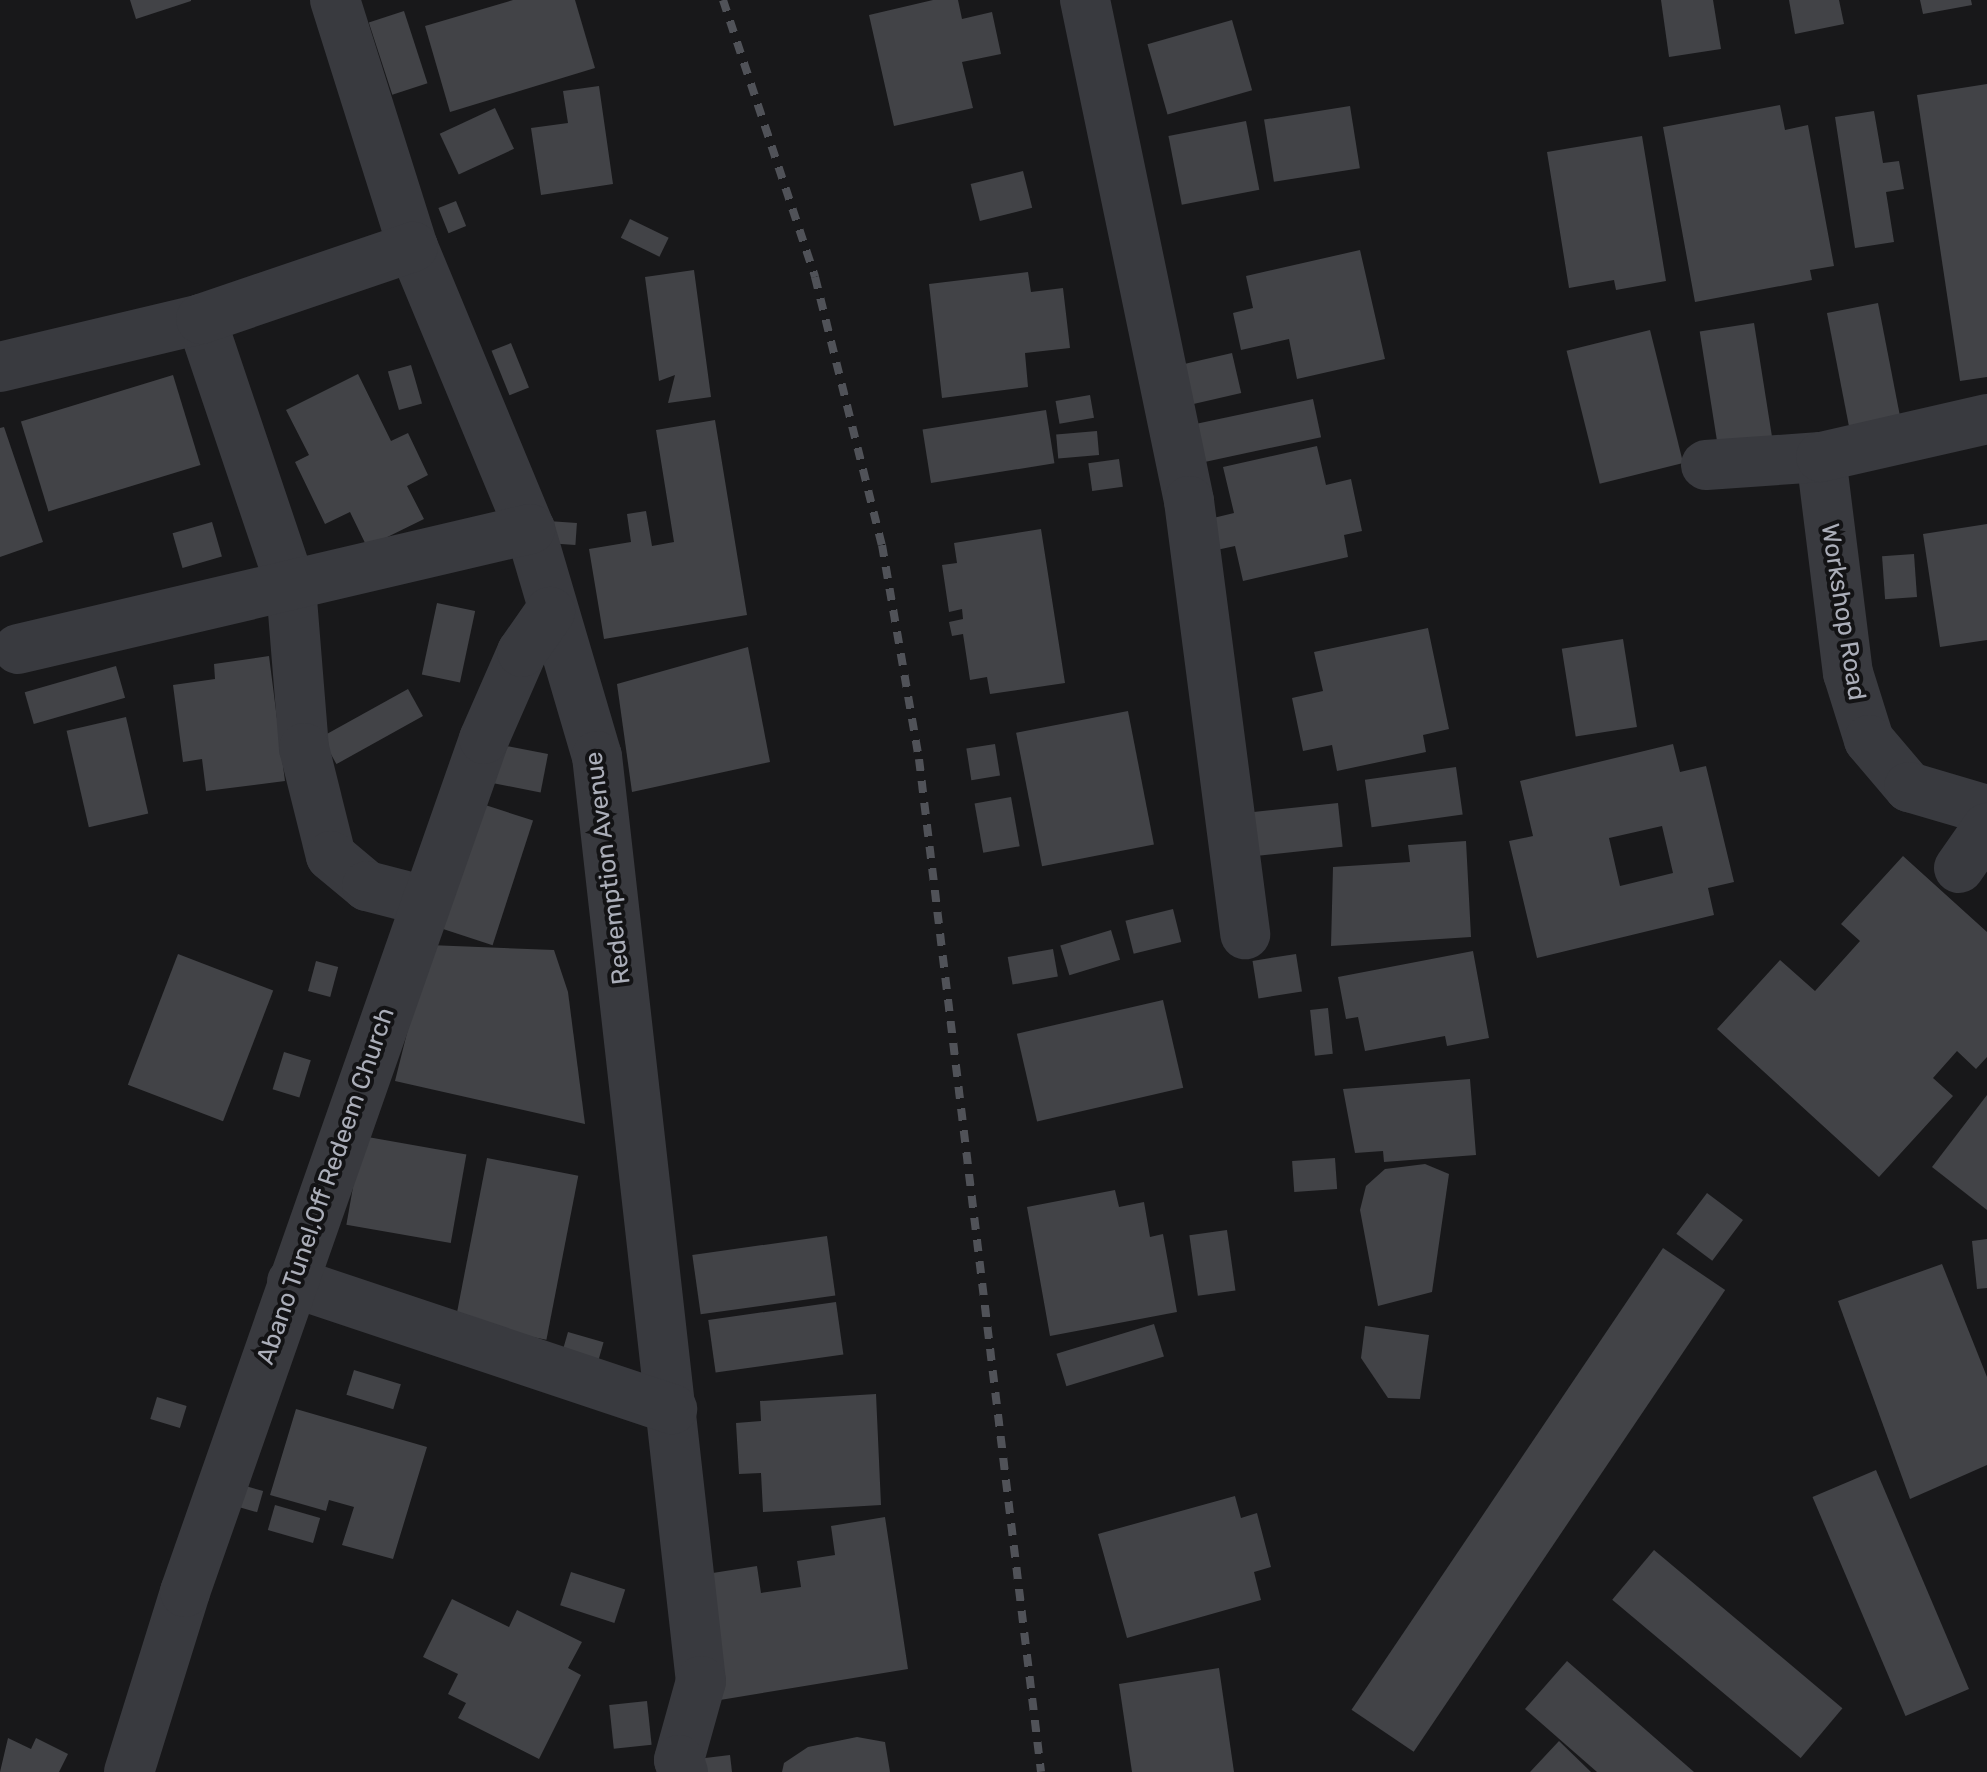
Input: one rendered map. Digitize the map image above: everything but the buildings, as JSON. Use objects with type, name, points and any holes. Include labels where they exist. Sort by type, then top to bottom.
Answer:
[{"type":"street","name":"Redemption Avenue","points":[[335,0],[413,247],[530,529],[550,612],[597,756],[701,1681],[679,1760],[683,1772]]},
{"type":"street","points":[[1085,0],[1189,501],[1245,934]]},
{"type":"street","points":[[0,367],[201,318],[413,247]]},
{"type":"street","points":[[201,318],[291,587],[304,748],[331,856],[368,886],[425,901]]},
{"type":"street","points":[[1706,465],[1821,457],[1987,419]]},
{"type":"street","name":"Workshop Road","points":[[1821,457],[1848,673],[1869,740],[1909,788],[1987,810]]},
{"type":"street","points":[[18,649],[530,529]]},
{"type":"street","name":"Abano Tunel,Off Redeem Church","points":[[129,1772],[292,1282],[425,901],[484,739],[522,652],[550,612]]},
{"type":"street","points":[[1959,868],[1987,828]]},
{"type":"street","points":[[292,1282],[672,1408]]},
{"type":"railway","points":[[723,0],[815,277],[882,545],[919,759],[1041,1772]]}]
